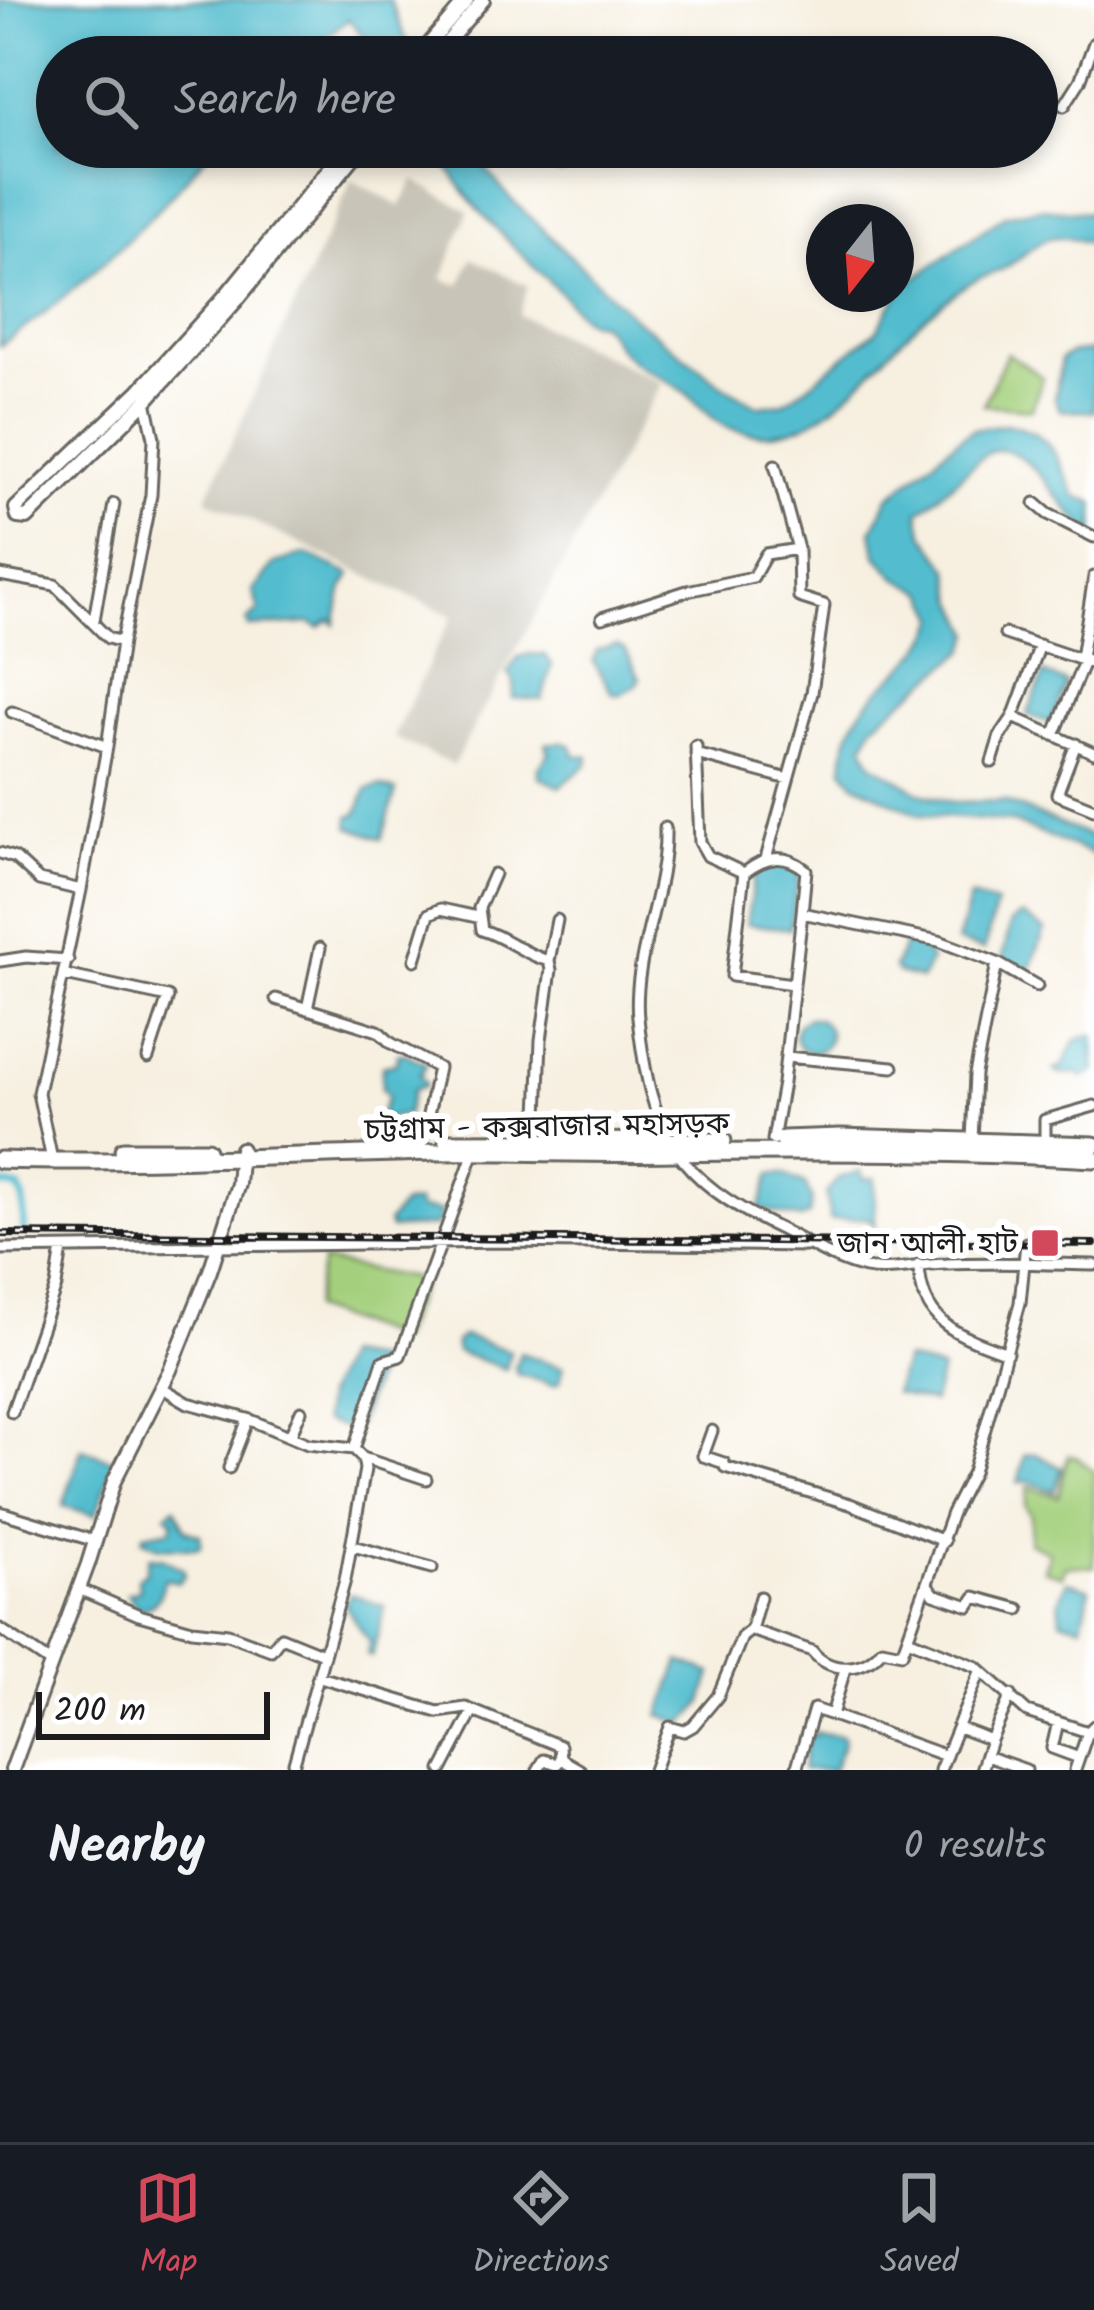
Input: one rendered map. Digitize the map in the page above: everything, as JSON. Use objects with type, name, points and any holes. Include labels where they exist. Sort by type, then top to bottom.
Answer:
[{"type":"highway","name":"চট্টগ্রাম - কক্সবাজার মহাসড়ক","points":[[671,1148],[772,1140],[972,1141],[1094,1159]]},
{"type":"highway","name":"চট্টগ্রাম - কক্সবাজার মহাসড়ক","points":[[241,1154],[422,1143],[883,1150],[1045,1150],[1094,1145]]},
{"type":"highway","name":"চট্টগ্রাম - কক্সবাজার মহাসড়ক","points":[[0,1155],[474,1152],[537,1147]]},
{"type":"main road","points":[[444,36],[466,0]]},
{"type":"main road","points":[[448,36],[483,0]]},
{"type":"main road","points":[[330,168],[140,391],[16,508],[18,517],[27,518],[146,401],[236,302],[345,168]]},
{"type":"main road","points":[[12,1770],[114,1481],[161,1387],[219,1244],[238,1184],[241,1154]]},
{"type":"street","points":[[1064,106],[1082,77],[1094,43]]},
{"type":"street","points":[[51,1156],[38,1093],[68,960],[151,495],[154,438],[146,401]]},
{"type":"street","points":[[766,859],[812,693],[824,605],[800,597],[798,549],[775,465]]},
{"type":"street","points":[[1035,503],[1094,537]]},
{"type":"street","points":[[94,620],[114,504]]},
{"type":"street","points":[[602,618],[687,591],[753,577],[766,554],[798,549]]},
{"type":"street","points":[[0,575],[55,585],[108,638],[122,642]]},
{"type":"street","points":[[1055,733],[1087,660],[1094,577]]},
{"type":"street","points":[[1004,634],[1087,660]]},
{"type":"street","points":[[992,762],[1040,645]]},
{"type":"street","points":[[12,712],[106,747]]},
{"type":"street","points":[[1013,717],[1094,753]]},
{"type":"street","points":[[1076,744],[1057,794],[1094,808]]},
{"type":"street","points":[[744,873],[703,849],[697,830],[696,750],[788,779]]},
{"type":"street","points":[[665,828],[666,861],[641,965],[638,1014],[646,1077],[671,1148],[717,1193],[806,1246],[867,1268],[1094,1265]]},
{"type":"street","points":[[0,853],[39,880],[81,890]]},
{"type":"street","points":[[744,873],[766,859],[794,860],[806,870],[772,1140]]},
{"type":"street","points":[[744,873],[732,976],[793,984]]},
{"type":"street","points":[[494,874],[477,917],[482,930],[512,939],[523,954],[549,961]]},
{"type":"street","points":[[415,959],[429,914],[441,909],[477,917]]},
{"type":"street","points":[[802,913],[939,941],[997,963],[1037,986]]},
{"type":"street","points":[[537,1147],[556,920]]},
{"type":"street","points":[[308,1009],[320,948]]},
{"type":"street","points":[[0,961],[26,957],[68,960]]},
{"type":"street","points":[[972,1141],[975,1074],[997,963]]},
{"type":"street","points":[[65,975],[168,997],[148,1058]]},
{"type":"street","points":[[276,999],[378,1030],[391,1043],[438,1068],[422,1143]]},
{"type":"street","points":[[786,1057],[893,1067]]},
{"type":"street","points":[[1045,1150],[1045,1120],[1094,1106]]},
{"type":"street","points":[[354,1449],[383,1361],[400,1356],[474,1152]]},
{"type":"street","points":[[0,1249],[442,1242],[806,1246]]},
{"type":"street","points":[[751,1630],[812,1651],[845,1670],[874,1661],[882,1649],[902,1653],[961,1492],[973,1472],[1020,1303],[1026,1243]]},
{"type":"street","points":[[12,1412],[56,1286],[62,1249]]},
{"type":"street","points":[[919,1265],[921,1293],[936,1318],[949,1329],[1006,1353]]},
{"type":"street","points":[[161,1387],[188,1403],[248,1419],[315,1446],[354,1449],[363,1458],[426,1480]]},
{"type":"street","points":[[290,1436],[301,1411]]},
{"type":"street","points":[[229,1468],[248,1419]]},
{"type":"street","points":[[712,1431],[703,1456],[724,1462],[724,1467],[850,1504],[944,1540]]},
{"type":"street","points":[[292,1770],[353,1546],[363,1458]]},
{"type":"street","points":[[0,1512],[95,1541]]},
{"type":"street","points":[[353,1546],[432,1568]]},
{"type":"street","points":[[928,1586],[934,1594],[969,1606],[975,1597],[1019,1609]]},
{"type":"street","points":[[79,1589],[139,1615],[192,1630],[216,1631],[271,1650],[280,1637],[322,1654]]},
{"type":"street","points":[[654,1770],[670,1727],[684,1731],[694,1726],[712,1706],[742,1637],[751,1630],[760,1597]]},
{"type":"street","points":[[0,1629],[52,1664]]},
{"type":"street","points":[[910,1640],[977,1667],[1027,1712],[1091,1729],[1075,1770]]},
{"type":"street","points":[[832,1715],[845,1670]]},
{"type":"street","points":[[940,1770],[980,1672]]},
{"type":"street","points":[[320,1677],[438,1712],[473,1711],[560,1746],[561,1759],[556,1764],[544,1760],[538,1770]]},
{"type":"street","points":[[981,1770],[1011,1695]]},
{"type":"street","points":[[796,1770],[814,1709],[946,1756]]},
{"type":"street","points":[[442,1770],[473,1711]]},
{"type":"street","points":[[1058,1722],[1052,1748],[1079,1758]]},
{"type":"street","points":[[959,1728],[991,1740]]},
{"type":"street","points":[[986,1756],[1020,1769]]},
{"type":"street","points":[[561,1759],[580,1770]]},
{"type":"shaded area","points":[[352,180],[400,206],[414,180],[469,211],[442,279],[460,285],[472,258],[528,286],[519,315],[662,383],[453,765],[393,737],[452,616],[206,499]]},
{"type":"green space","points":[[1007,353],[1043,377],[1032,409],[983,405]]},
{"type":"green space","points":[[322,1261],[423,1280],[400,1340],[312,1309]]},
{"type":"green space","points":[[1068,1455],[1094,1472],[1094,1567],[1066,1566],[1062,1576],[1044,1570],[1049,1552],[1029,1542],[1031,1515],[1025,1506],[1028,1487],[1058,1496]]},
{"type":"water","points":[[0,0],[390,0],[405,36],[363,36],[348,19],[327,36],[36,36],[36,168],[195,168],[113,254],[0,346]]},
{"type":"water","points":[[448,168],[485,168],[505,193],[638,321],[725,387],[759,406],[782,403],[803,390],[877,330],[887,312],[914,312],[914,279],[1005,215],[1041,208],[1094,214],[1094,245],[1063,237],[1044,240],[1005,268],[953,295],[819,417],[794,429],[767,434],[721,423],[686,393],[633,361],[602,325],[578,313],[477,207]]},
{"type":"water","points":[[1094,351],[1094,412],[1060,410],[1055,399],[1061,359]]},
{"type":"water","points":[[1008,424],[1044,441],[1076,496],[1094,502],[1094,533],[1027,462],[1012,452],[997,450],[981,458],[919,512],[923,532],[950,570],[956,599],[972,633],[966,650],[874,724],[864,745],[872,763],[921,793],[952,802],[1004,801],[1094,838],[1094,855],[1012,822],[920,815],[854,783],[843,769],[856,719],[916,655],[938,617],[926,593],[896,577],[876,554],[872,531],[889,497],[956,441],[973,429]]},
{"type":"water","points":[[306,554],[351,575],[335,624],[330,620],[319,628],[310,623],[249,627],[247,621],[259,611],[253,591],[275,563]]},
{"type":"water","points":[[617,645],[626,650],[640,679],[618,695],[612,693],[593,661],[597,650]]},
{"type":"water","points":[[545,655],[552,664],[542,700],[513,698],[514,681],[508,673],[518,657]]},
{"type":"water","points":[[1044,673],[1066,683],[1051,723],[1027,715]]},
{"type":"water","points":[[546,744],[572,746],[575,755],[589,757],[588,764],[560,787],[539,777],[539,767],[549,753]]},
{"type":"water","points":[[380,786],[396,791],[382,839],[349,827],[350,816],[357,814],[367,789]]},
{"type":"water","points":[[779,862],[800,872],[790,929],[746,924],[755,872],[762,863]]},
{"type":"water","points":[[970,897],[996,904],[984,950],[957,942]]},
{"type":"water","points":[[1022,915],[1045,930],[1028,976],[1006,966],[1003,955],[1011,922]]},
{"type":"water","points":[[918,940],[930,960],[922,979],[894,968],[905,943]]},
{"type":"water","points":[[812,1018],[824,1023],[829,1035],[824,1047],[812,1052],[800,1047],[795,1035],[800,1023]]},
{"type":"water","points":[[1094,1036],[1094,1072],[1083,1078],[1079,1073],[1054,1070],[1063,1066],[1075,1041]]},
{"type":"water","points":[[397,1054],[426,1064],[420,1075],[426,1085],[413,1090],[407,1114],[384,1119],[381,1112],[388,1096],[382,1089],[382,1066],[396,1063]]},
{"type":"water","points":[[861,1171],[864,1179],[875,1178],[875,1226],[867,1218],[830,1220],[826,1194],[838,1178]]},
{"type":"water","points":[[771,1174],[805,1184],[812,1199],[809,1215],[801,1219],[759,1209]]},
{"type":"water","points":[[417,1203],[419,1209],[442,1212],[436,1226],[390,1229],[388,1222],[403,1204]]},
{"type":"water","points":[[463,1336],[510,1351],[506,1369],[456,1352],[456,1342]]},
{"type":"water","points":[[520,1353],[563,1367],[560,1382],[553,1385],[517,1374]]},
{"type":"water","points":[[344,1355],[381,1361],[355,1432],[323,1421],[325,1397]]},
{"type":"water","points":[[905,1359],[941,1370],[933,1402],[894,1393]]},
{"type":"water","points":[[82,1449],[116,1461],[95,1515],[63,1506]]},
{"type":"water","points":[[1036,1454],[1062,1468],[1054,1491],[1027,1481],[1018,1483],[1025,1455]]},
{"type":"water","points":[[175,1507],[186,1530],[200,1535],[201,1545],[196,1548],[159,1547],[142,1539],[144,1534],[171,1529],[173,1520],[166,1514]]},
{"type":"water","points":[[149,1557],[162,1558],[183,1569],[185,1575],[179,1582],[164,1579],[157,1599],[138,1608],[127,1594],[139,1590],[138,1577],[145,1573]]},
{"type":"water","points":[[1067,1581],[1090,1589],[1082,1625],[1061,1620],[1059,1601]]},
{"type":"water","points":[[351,1594],[385,1606],[372,1657],[367,1655],[370,1640],[344,1604]]},
{"type":"water","points":[[680,1661],[712,1673],[703,1703],[684,1723],[660,1716]]},
{"type":"water","points":[[808,1735],[842,1736],[833,1770],[802,1770]]},
{"type":"waterway","points":[[0,1184],[19,1188],[24,1229]]},
{"type":"railway","points":[[0,1234],[1094,1244]]},
{"type":"place","name":"জান আলী হাট","points":[[1045,1243]]}]
